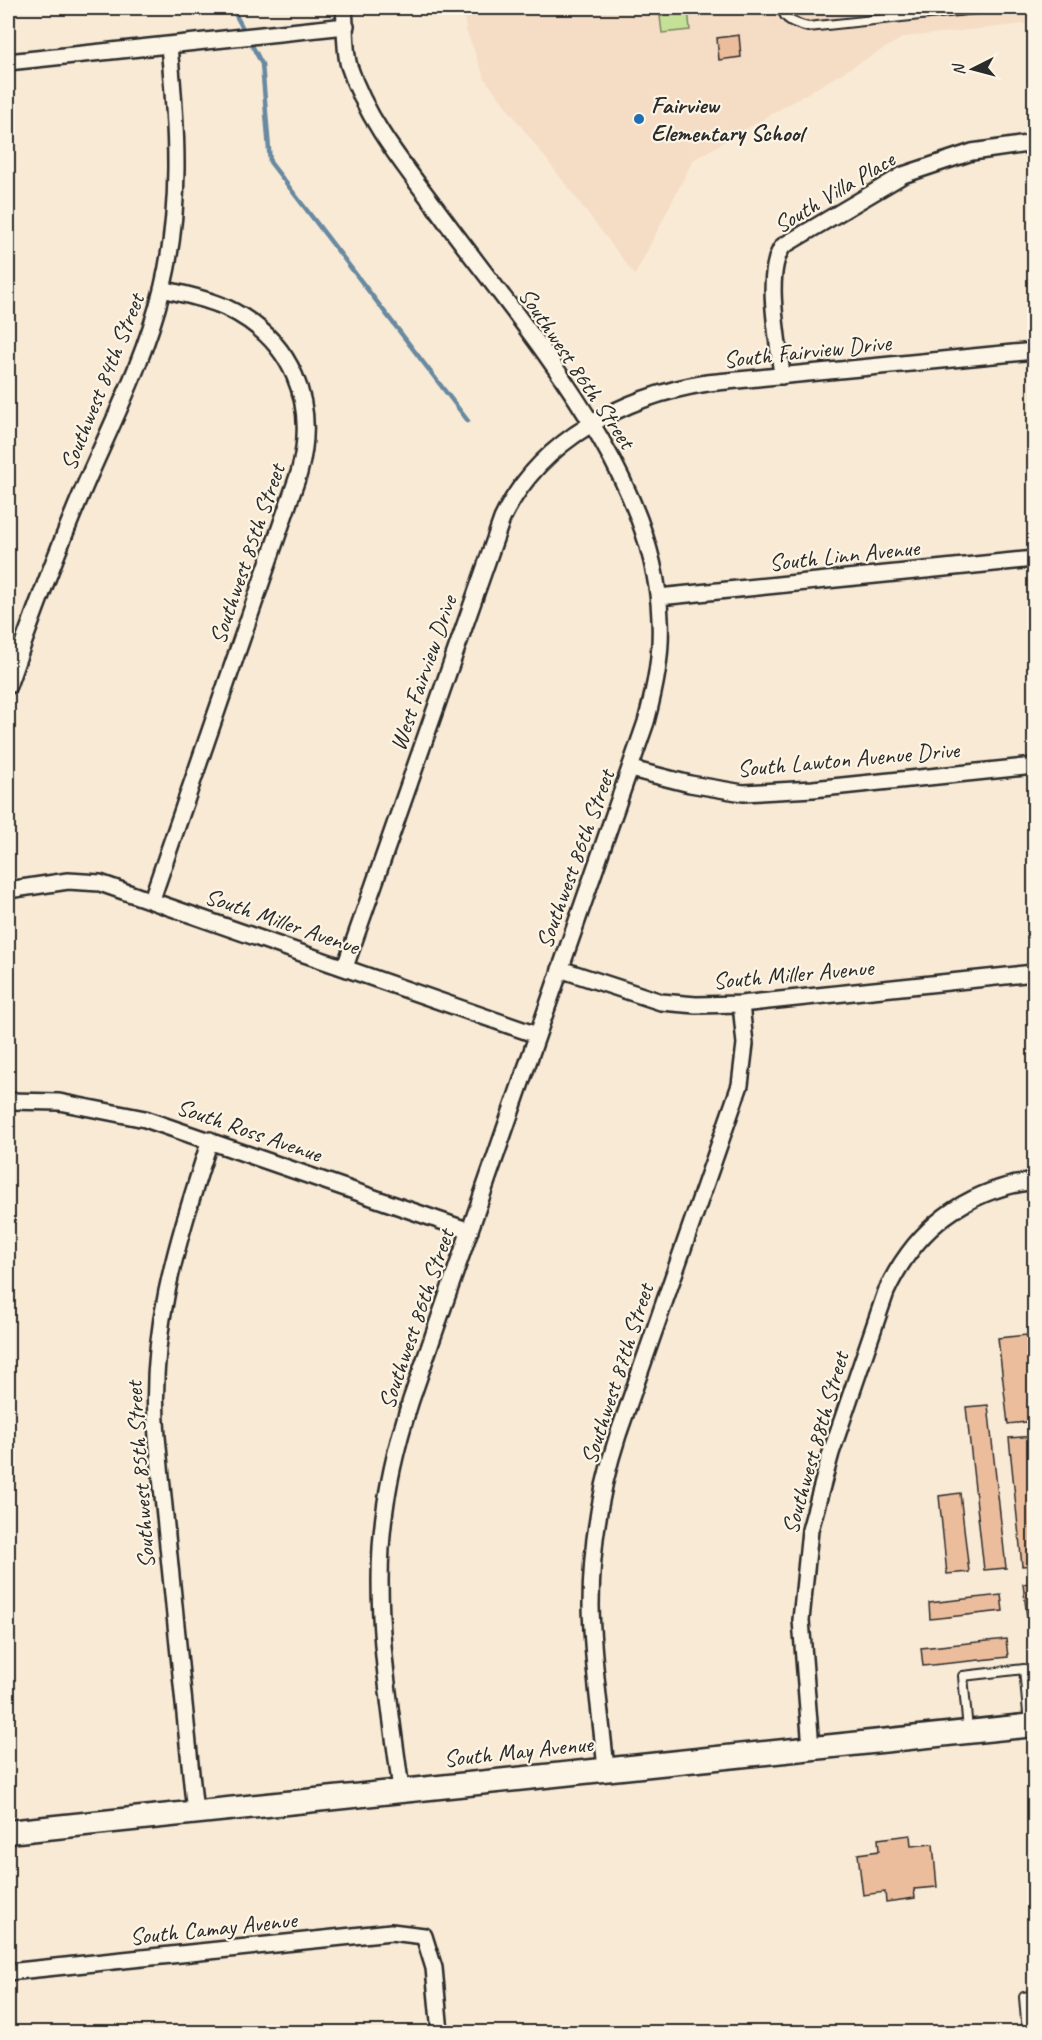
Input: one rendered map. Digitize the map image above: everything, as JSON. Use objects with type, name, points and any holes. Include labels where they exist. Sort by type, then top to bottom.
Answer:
[{"type":"main road","name":"South May Avenue","points":[[8,1832],[1032,1725]]},
{"type":"street","name":"Southwest 86th Street","points":[[344,8],[349,64],[384,138],[542,352],[579,404],[611,457],[636,506],[654,566],[659,597],[658,668],[646,722],[400,1433],[385,1506],[381,1602],[400,1790]]},
{"type":"street","points":[[8,62],[346,26]]},
{"type":"street","name":"Southwest 84th Street","points":[[8,686],[81,496],[137,368],[162,289],[173,222],[177,163],[169,46]]},
{"type":"street","name":"South Villa Place","points":[[782,376],[774,276],[777,254],[783,246],[903,175],[972,152],[1035,143]]},
{"type":"street","name":"Southwest 85th Street","points":[[152,899],[299,473],[307,433],[305,408],[296,381],[272,341],[248,321],[226,308],[162,289]]},
{"type":"street","name":"South Fairview Drive","points":[[591,426],[615,411],[664,391],[707,383],[1035,351]]},
{"type":"street","name":"West Fairview Drive","points":[[345,967],[502,519],[520,488],[550,454],[591,426]]},
{"type":"street","name":"South Linn Avenue","points":[[659,597],[1035,559]]},
{"type":"street","name":"South Lawton Avenue Drive","points":[[631,769],[690,784],[743,793],[813,789],[1035,765]]},
{"type":"street","name":"South Miller Avenue","points":[[8,890],[87,880],[152,899],[537,1035]]},
{"type":"street","name":"South Miller Avenue","points":[[560,969],[661,1002],[689,1005],[741,1004],[1035,973]]},
{"type":"street","name":"Southwest 87th Street","points":[[606,1769],[591,1606],[599,1511],[618,1435],[740,1085],[745,1044],[741,1004]]},
{"type":"street","name":"South Ross Avenue","points":[[8,1101],[59,1102],[145,1119],[470,1231]]},
{"type":"street","name":"Southwest 85th Street","points":[[195,1813],[158,1449],[154,1375],[160,1321],[170,1268],[210,1140]]},
{"type":"street","name":"Southwest 88th Street","points":[[812,1748],[801,1620],[805,1559],[817,1498],[886,1292],[895,1272],[918,1239],[948,1214],[983,1195],[1035,1181]]},
{"type":"street","name":"South Camay Avenue","points":[[8,1972],[391,1932],[424,1936],[434,1968],[440,2032]]},
{"type":"lane","points":[[782,8],[791,22],[808,27],[986,8]]},
{"type":"lane","points":[[968,1732],[963,1676],[973,1674],[1024,1669],[1032,1725]]},
{"type":"lane","points":[[1027,2032],[1024,1997],[1035,1995]]},
{"type":"shaded area","name":"Fairview Elementary School","points":[[463,8],[1034,8],[1034,23],[904,37],[693,160],[635,275],[485,79],[466,30]]},
{"type":"green space","points":[[659,8],[688,8],[690,30],[662,33]]},
{"type":"building","points":[[739,35],[741,57],[719,60],[717,38]]},
{"type":"building","points":[[1027,1335],[1034,1421],[1008,1424],[998,1338]]},
{"type":"building","points":[[988,1405],[1006,1568],[984,1570],[966,1407]]},
{"type":"building","points":[[1034,1436],[1034,1565],[1022,1566],[1009,1438]]},
{"type":"building","points":[[960,1493],[969,1572],[947,1574],[939,1496]]},
{"type":"building","points":[[1034,1582],[1034,1650],[1031,1650],[1023,1584]]},
{"type":"building","points":[[1001,1595],[1003,1611],[930,1619],[929,1603]]},
{"type":"building","points":[[1006,1639],[1008,1657],[923,1666],[921,1648]]},
{"type":"building","points":[[910,1835],[911,1846],[933,1844],[937,1887],[914,1889],[915,1898],[886,1902],[885,1892],[863,1895],[858,1854],[879,1851],[878,1839]]},
{"type":"waterway","points":[[232,8],[262,64],[270,162],[468,421]]},
{"type":"place","name":"Fairview Elementary School","points":[[639,119]]}]
